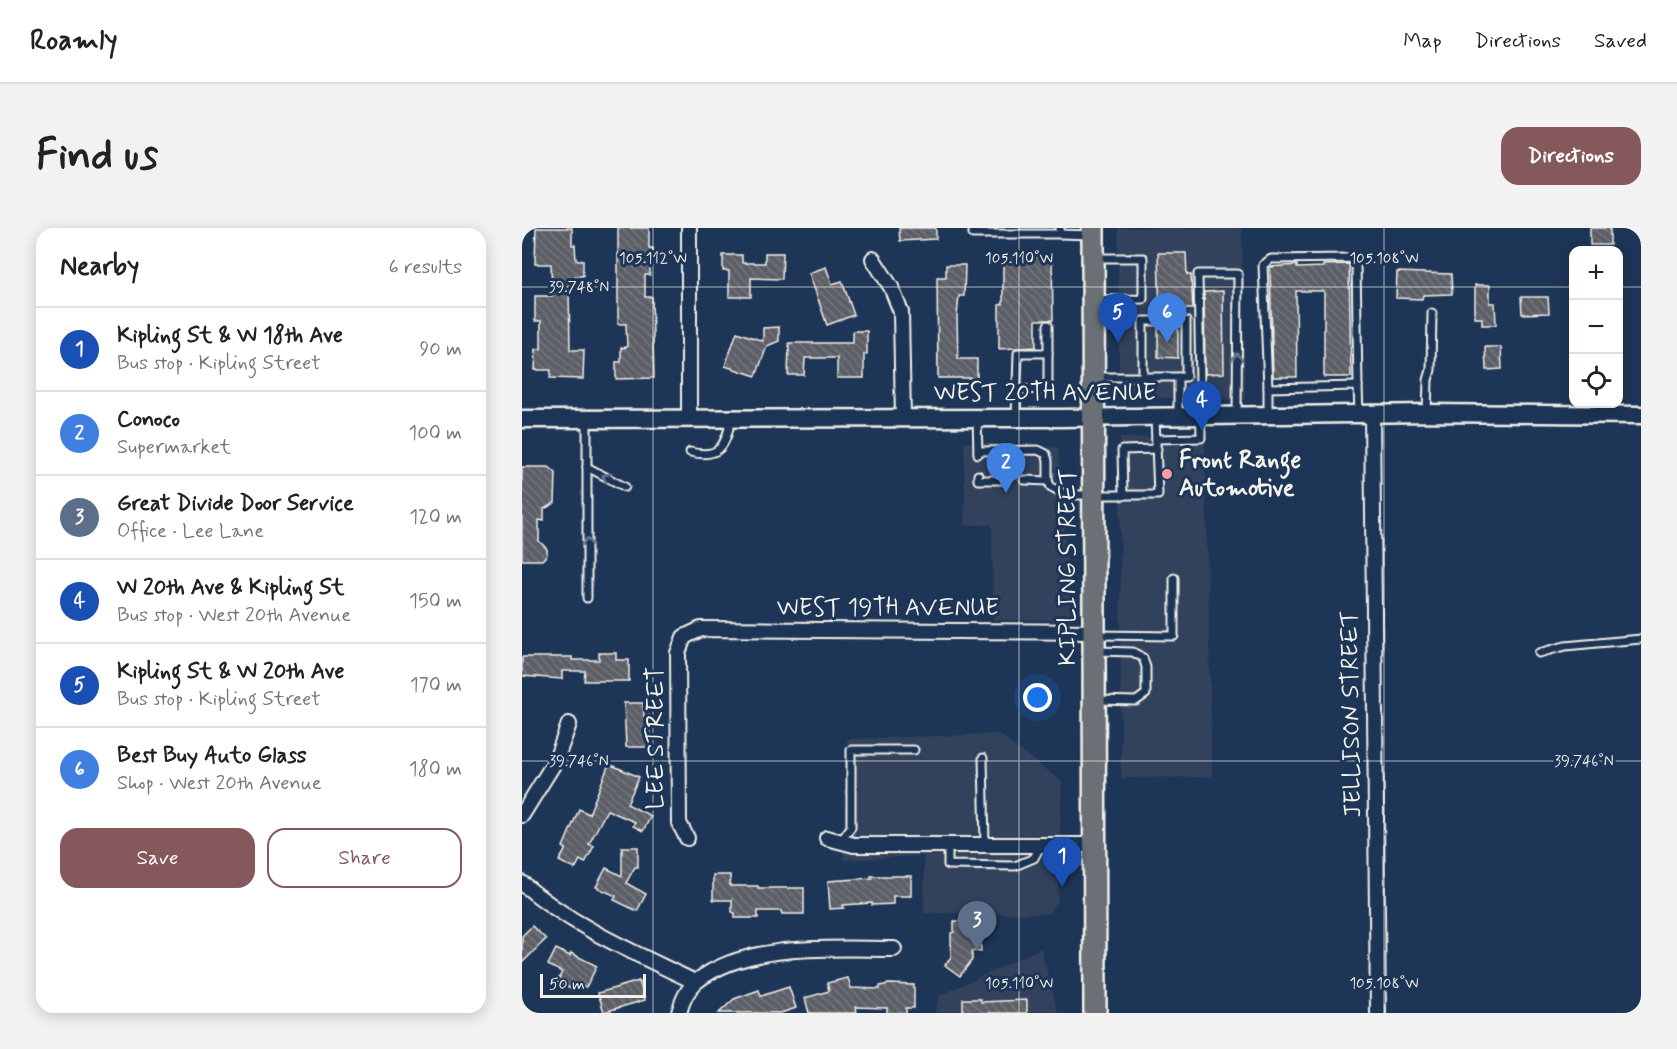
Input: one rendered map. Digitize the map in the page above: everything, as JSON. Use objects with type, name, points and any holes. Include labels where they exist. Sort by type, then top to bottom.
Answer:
[{"type":"main road","name":"KIPLING STREET","points":[[1093,231],[1095,1013]]},
{"type":"street","points":[[689,228],[689,419]]},
{"type":"street","points":[[873,259],[891,287],[902,312],[903,418]]},
{"type":"street","name":"WEST 20TH AVENUE","points":[[522,419],[1093,418],[1427,413],[1641,415]]},
{"type":"street","name":"JELLISON STREET","points":[[1365,414],[1378,1013]]},
{"type":"street","name":"WEST 19TH AVENUE","points":[[684,637],[701,629],[1094,639]]},
{"type":"street","name":"LEE STREET","points":[[684,637],[678,653],[679,823],[687,838]]},
{"type":"street","points":[[522,816],[556,760],[569,724]]},
{"type":"street","points":[[834,840],[854,845],[1095,845]]},
{"type":"street","points":[[522,883],[554,909],[581,926],[695,982]]},
{"type":"street","points":[[679,1013],[683,999],[695,982],[733,963],[778,952],[894,949]]},
{"type":"lane","points":[[973,228],[973,234],[1093,231]]},
{"type":"lane","points":[[1093,258],[1143,258],[1143,299],[1093,300]]},
{"type":"lane","points":[[1268,415],[1263,265],[1271,259],[1349,258],[1356,262],[1358,386],[1365,414]]},
{"type":"lane","points":[[1156,439],[1201,438],[1198,274],[1238,274],[1237,416]]},
{"type":"lane","points":[[1427,413],[1432,313]]},
{"type":"lane","points":[[1093,377],[1143,377],[1178,377],[1186,377],[1186,321],[1143,321],[1143,377]]},
{"type":"lane","points":[[1017,390],[1048,389],[1048,325]]},
{"type":"lane","points":[[1016,418],[1018,353],[1048,353]]},
{"type":"lane","points":[[1178,377],[1178,416]]},
{"type":"lane","points":[[1268,388],[1358,386]]},
{"type":"lane","points":[[977,418],[978,453],[1034,452],[1046,454],[1047,481],[1051,488],[1066,495],[1094,496],[1158,495],[1155,417]]},
{"type":"lane","points":[[690,452],[702,455],[716,451],[726,442],[731,418]]},
{"type":"lane","points":[[587,419],[587,598]]},
{"type":"lane","points":[[1123,495],[1122,450],[1157,449]]},
{"type":"lane","points":[[587,467],[625,487]]},
{"type":"lane","points":[[978,475],[978,480],[994,478],[1003,480]]},
{"type":"lane","points":[[1024,480],[1035,477],[1047,481]]},
{"type":"lane","points":[[1094,639],[1174,636],[1174,578]]},
{"type":"lane","points":[[1094,639],[1132,652],[1143,658],[1146,667],[1146,693],[1136,701],[1094,699]]},
{"type":"lane","points":[[1539,652],[1565,646],[1641,639]]},
{"type":"lane","points":[[834,840],[851,827],[851,750],[914,750]]},
{"type":"lane","points":[[983,758],[985,845]]},
{"type":"lane","points":[[948,845],[948,866],[1015,866],[1034,858],[1041,845]]},
{"type":"shaded area","points":[[1118,228],[1242,228],[1245,400],[1119,397]]},
{"type":"shaded area","points":[[1205,436],[1212,777],[1121,778],[1120,438]]},
{"type":"shaded area","points":[[964,442],[1058,447],[1072,620],[993,620],[992,525],[965,525]]},
{"type":"shaded area","points":[[999,734],[1062,782],[1058,900],[1048,914],[924,913],[924,856],[843,860],[847,739]]},
{"type":"shaded area","points":[[1041,948],[1058,1013],[935,1013],[939,996]]},
{"type":"building","points":[[536,228],[572,228],[572,245],[575,245],[576,260],[583,260],[583,276],[575,276],[576,286],[569,286],[570,350],[584,350],[583,379],[550,378],[551,370],[535,370],[536,349],[541,349],[541,321],[535,321],[535,296],[552,296],[551,264],[535,264]]},
{"type":"building","points":[[618,228],[649,228],[649,248],[653,248],[654,266],[650,266],[650,275],[645,275],[645,297],[652,297],[654,378],[616,379],[616,362],[621,362],[621,348],[627,347],[626,324],[618,324]]},
{"type":"building","points":[[899,228],[936,228],[936,239],[900,241]]},
{"type":"building","points":[[1590,228],[1610,228],[1610,245],[1590,245]]},
{"type":"building","points":[[765,253],[783,253],[782,279],[751,278],[751,297],[729,297],[729,271],[723,271],[723,255],[742,255],[742,263],[765,263]]},
{"type":"building","points":[[1158,253],[1186,253],[1187,275],[1191,275],[1193,309],[1178,309],[1178,315],[1160,315]]},
{"type":"building","points":[[1003,256],[1052,256],[1053,320],[1036,320],[1036,347],[999,349],[999,305],[1003,304]]},
{"type":"building","points":[[1349,264],[1351,377],[1324,377],[1324,291],[1296,291],[1297,377],[1273,377],[1270,267],[1297,265],[1297,268]]},
{"type":"building","points":[[946,265],[965,265],[964,296],[959,296],[957,316],[958,359],[977,359],[977,378],[938,378],[937,277],[946,277]]},
{"type":"building","points":[[826,267],[832,284],[842,281],[854,315],[827,325],[809,273]]},
{"type":"building","points":[[1397,272],[1451,274],[1452,294],[1423,295],[1422,299],[1396,298]]},
{"type":"building","points":[[1475,285],[1490,285],[1490,303],[1495,303],[1496,325],[1482,325],[1482,318],[1475,318]]},
{"type":"building","points":[[1223,291],[1224,373],[1205,374],[1204,292]]},
{"type":"building","points":[[1521,297],[1548,297],[1549,313],[1522,314]]},
{"type":"building","points":[[779,327],[779,341],[767,346],[756,376],[725,366],[737,332],[763,341],[763,328]]},
{"type":"building","points":[[1158,327],[1178,327],[1178,358],[1158,357]]},
{"type":"building","points":[[853,331],[867,331],[864,378],[837,378],[837,358],[805,358],[804,375],[788,375],[789,343],[853,343]]},
{"type":"building","points":[[1485,347],[1501,347],[1502,369],[1486,370]]},
{"type":"building","points":[[522,467],[549,467],[556,473],[555,503],[544,509],[544,521],[539,520],[539,541],[547,549],[547,555],[542,560],[522,560]]},
{"type":"building","points":[[599,653],[616,653],[616,660],[629,660],[629,681],[584,681],[585,671],[562,671],[562,679],[522,676],[522,657],[572,657],[572,660],[599,660]]},
{"type":"building","points":[[624,703],[643,703],[644,716],[649,715],[650,747],[626,747]]},
{"type":"building","points":[[609,764],[639,777],[627,804],[651,816],[643,831],[633,826],[635,822],[607,810],[589,844],[594,846],[585,863],[580,860],[575,869],[559,861],[566,849],[563,847],[579,809],[589,814]]},
{"type":"building","points":[[622,847],[638,847],[638,867],[635,867],[626,883],[646,894],[637,911],[614,900],[616,896],[596,887],[606,868],[622,876]]},
{"type":"building","points":[[713,875],[730,875],[730,886],[804,888],[804,914],[758,911],[758,918],[735,918],[735,913],[732,912],[732,900],[713,900]]},
{"type":"building","points":[[871,876],[911,876],[911,896],[893,896],[893,904],[843,905],[844,908],[830,909],[828,881],[872,878]]},
{"type":"building","points":[[954,921],[975,922],[975,934],[980,934],[981,952],[972,951],[972,960],[960,976],[945,965],[951,957],[951,933],[954,932]]},
{"type":"building","points":[[532,926],[546,939],[522,963],[522,936]]},
{"type":"building","points":[[556,949],[570,956],[571,953],[597,966],[586,987],[576,985],[573,990],[557,982],[562,972],[548,965]]},
{"type":"building","points":[[848,978],[851,988],[880,989],[880,986],[889,984],[914,985],[914,1008],[906,1008],[906,1013],[887,1013],[887,1008],[856,1007],[857,1013],[809,1013],[805,998],[829,991],[827,983]]},
{"type":"building","points":[[639,981],[645,1000],[604,1012],[598,993]]},
{"type":"building","points":[[789,987],[796,1008],[781,1013],[719,1013],[734,999],[759,990],[761,996]]},
{"type":"building","points":[[963,999],[981,999],[981,1002],[1027,1000],[1027,1013],[963,1013]]},
{"type":"place","name":"Kipling St & W 20th Ave","points":[[1118,343]]},
{"type":"place","name":"Best Buy Auto Glass","points":[[1167,343]]},
{"type":"place","name":"W 20th Ave & Kipling St","points":[[1202,431]]},
{"type":"place","name":"Front Range Automotive","points":[[1167,474]]},
{"type":"place","name":"Conoco","points":[[1006,493]]},
{"type":"place","name":"Kipling St & W 18th Ave","points":[[1062,887]]},
{"type":"place","name":"Great Divide Door Service","points":[[977,951]]}]
